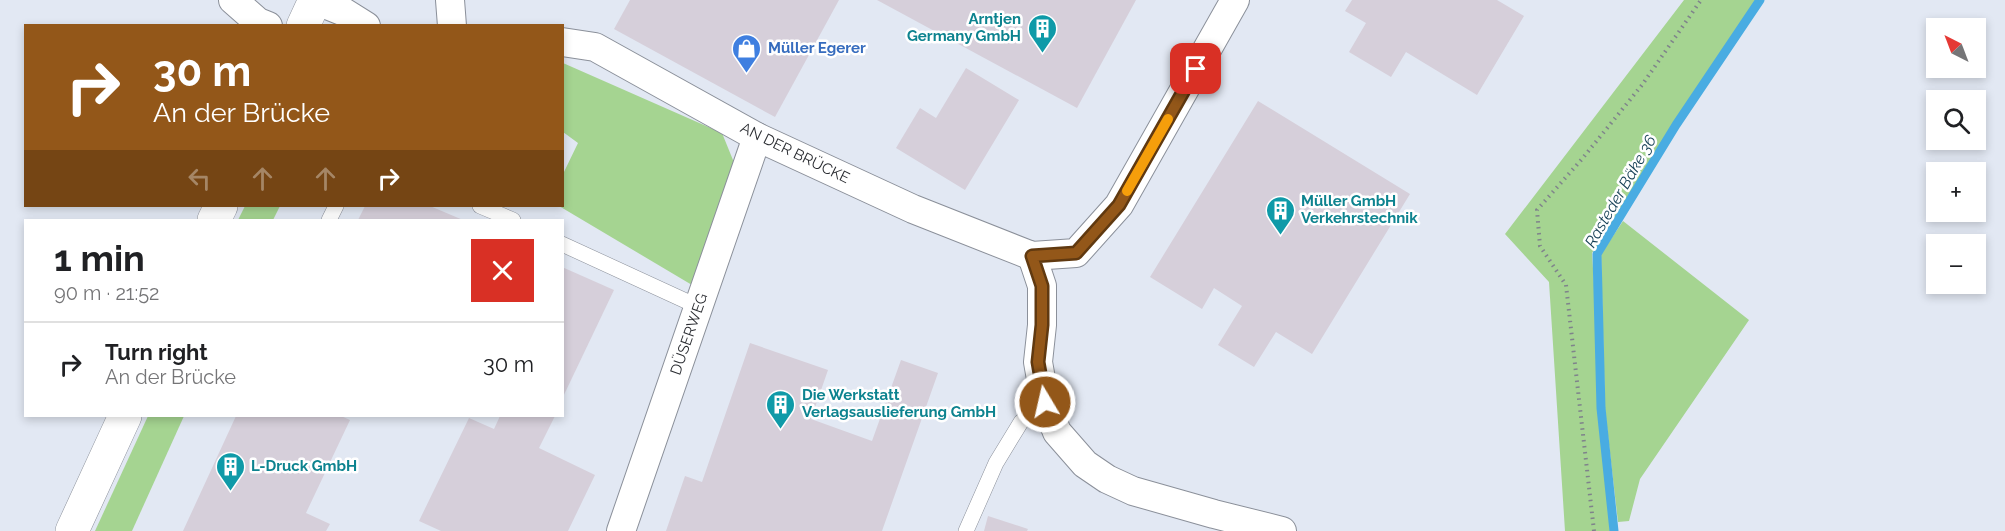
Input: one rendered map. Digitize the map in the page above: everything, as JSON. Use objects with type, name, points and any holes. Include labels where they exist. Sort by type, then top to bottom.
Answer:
[{"type":"main road","points":[[304,24],[315,0]]},
{"type":"main road","points":[[72,531],[125,417]]},
{"type":"street","points":[[233,0],[263,24]]},
{"type":"street","points":[[315,0],[342,11],[363,24]]},
{"type":"street","points":[[450,0],[452,24]]},
{"type":"street","name":"AN DER BRÜCKE","points":[[564,42],[595,47],[757,137],[912,209],[1032,256],[1076,253],[1119,205],[1235,0]]},
{"type":"street","name":"DÜSERWEG","points":[[621,531],[757,137]]},
{"type":"street","points":[[1032,256],[1042,286],[1042,325],[1038,362],[1045,402],[1057,432],[1085,464],[1107,479],[1133,491],[1282,531]]},
{"type":"lane","points":[[482,207],[511,219]]},
{"type":"lane","points":[[564,245],[699,307]]},
{"type":"lane","points":[[966,531],[996,463],[1016,430],[1021,422],[1045,402]]},
{"type":"path","points":[[1594,531],[1566,285],[1540,246],[1537,210],[1642,85],[1701,0]]},
{"type":"green space","points":[[1684,0],[1758,0],[1592,253],[1610,531],[1565,531],[1549,282],[1505,234]]},
{"type":"green space","points":[[564,63],[722,133],[735,165],[692,285],[561,207],[564,207],[564,172],[578,143],[564,133]]},
{"type":"green space","points":[[244,207],[280,207],[274,219],[238,219]]},
{"type":"green space","points":[[1623,221],[1749,320],[1640,479],[1629,521],[1618,522],[1605,410],[1601,254]]},
{"type":"green space","points":[[148,417],[184,417],[132,531],[95,531]]},
{"type":"building","name":"Müller Egerer","points":[[630,0],[839,0],[775,117],[614,29]]},
{"type":"building","name":"Arntjen Germany GmbH","points":[[877,0],[1136,0],[1077,108]]},
{"type":"building","points":[[1352,0],[1497,0],[1524,16],[1477,95],[1406,52],[1391,77],[1349,52],[1366,23],[1345,11]]},
{"type":"building","points":[[966,68],[1019,100],[965,190],[896,148],[920,108],[936,118]]},
{"type":"building","name":"Müller GmbH Verkehrstechnik","points":[[1258,101],[1410,194],[1312,354],[1276,332],[1254,367],[1218,345],[1242,306],[1214,288],[1202,309],[1150,277]]},
{"type":"building","points":[[364,207],[432,207],[461,219],[358,219]]},
{"type":"building","points":[[564,268],[614,290],[564,395]]},
{"type":"building","name":"Die Werkstatt Verlagsauslieferung GmbH","points":[[750,343],[828,370],[811,419],[872,441],[901,360],[938,373],[882,531],[666,531],[685,476],[702,482]]},
{"type":"building","points":[[236,417],[343,417],[350,420],[306,513],[330,524],[326,531],[183,531]]},
{"type":"building","points":[[500,417],[554,417],[539,448],[595,475],[568,531],[441,531],[419,521],[469,418],[494,429]]},
{"type":"building","points":[[988,516],[1028,529],[1027,531],[984,531]]},
{"type":"waterway","name":"Rasteder Bäke 36","points":[[1614,531],[1601,408],[1597,254],[1676,125],[1760,0]]},
{"type":"slow traffic","points":[[1127,191],[1168,119]]},
{"type":"place","name":"Arntjen Germany GmbH","points":[[1042,54]]},
{"type":"place","name":"Müller Egerer","points":[[747,74]]},
{"type":"place","name":"Müller GmbH Verkehrstechnik","points":[[1280,236]]},
{"type":"place","name":"Die Werkstatt Verlagsauslieferung GmbH","points":[[781,430]]},
{"type":"place","name":"L-Druck GmbH","points":[[230,492]]},
{"type":"route","points":[[1045,402],[1038,362],[1042,325],[1042,286],[1032,256],[1076,253],[1119,205],[1196,69]]}]
